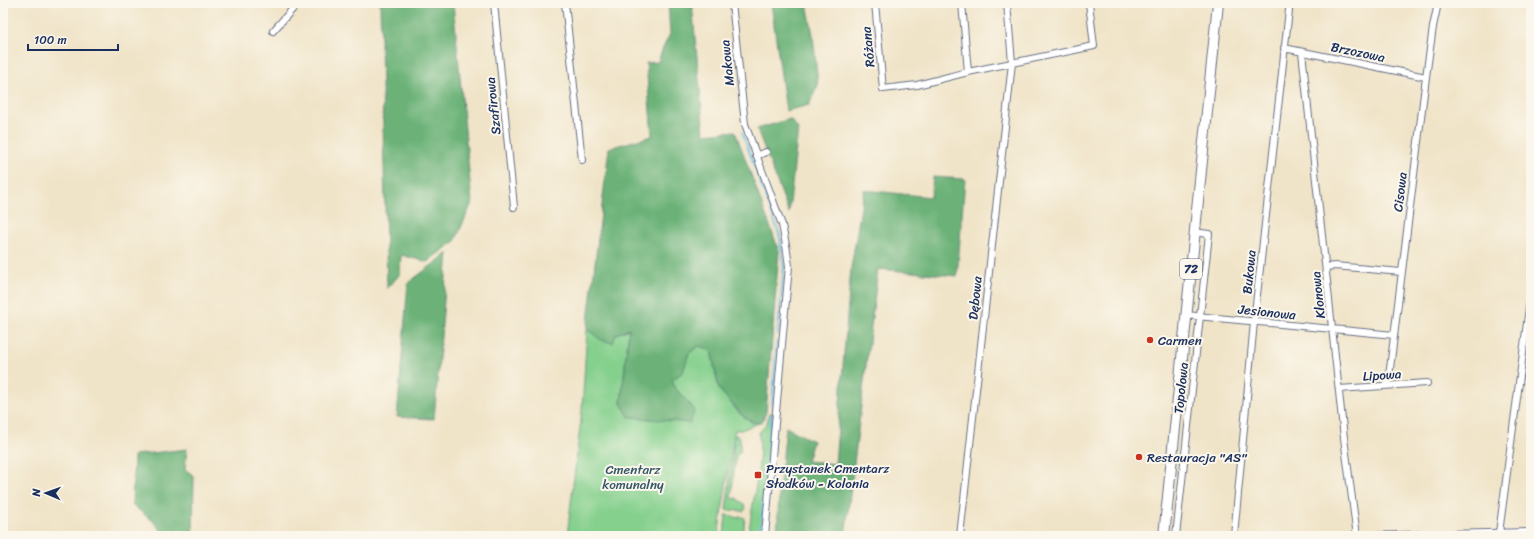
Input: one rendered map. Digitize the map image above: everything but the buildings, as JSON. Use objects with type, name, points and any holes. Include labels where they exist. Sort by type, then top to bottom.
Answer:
[{"type":"main road","name":"72","points":[[1164,536],[1218,3]]},
{"type":"street","points":[[273,31],[298,3]]},
{"type":"street","name":"Szafirowa","points":[[494,3],[514,207]]},
{"type":"street","points":[[565,3],[582,160]]},
{"type":"street","name":"Makowa","points":[[732,3],[745,122],[782,225],[788,266],[765,536]]},
{"type":"street","name":"Różana","points":[[874,3],[883,89],[912,86],[968,72]]},
{"type":"street","points":[[962,3],[968,72],[1094,46],[1089,3]]},
{"type":"street","name":"Dębowa","points":[[960,536],[1012,63],[1007,3]]},
{"type":"street","name":"Cisowa","points":[[1388,385],[1426,78],[1438,3]]},
{"type":"street","points":[[1527,3],[1531,4]]},
{"type":"street","name":"Bukowa","points":[[1234,536],[1254,322],[1289,10]]},
{"type":"street","name":"Brzozowa","points":[[1284,48],[1426,78]]},
{"type":"street","name":"Klonowa","points":[[1302,52],[1332,329],[1357,536]]},
{"type":"street","points":[[756,156],[766,152]]},
{"type":"street","name":"Topolowa","points":[[1176,536],[1208,234],[1194,232]]},
{"type":"street","points":[[1326,267],[1336,266],[1401,272]]},
{"type":"street","points":[[1499,533],[1531,293]]},
{"type":"street","name":"Jesionowa","points":[[1186,315],[1394,335]]},
{"type":"street","points":[[775,337],[782,338]]},
{"type":"street","name":"Lipowa","points":[[1339,390],[1427,383]]},
{"type":"street","points":[[1360,536],[1531,532]]},
{"type":"green space","points":[[380,3],[453,3],[472,203],[455,241],[427,262],[401,255],[400,274],[387,289]]},
{"type":"green space","points":[[668,3],[692,3],[704,134],[735,131],[779,251],[766,412],[762,422],[759,423],[752,422],[743,416],[719,389],[711,350],[699,346],[689,353],[683,372],[672,380],[675,388],[695,410],[690,423],[629,417],[621,403],[629,329],[616,334],[613,343],[601,340],[587,329],[609,148],[652,136],[646,63],[658,62],[670,34]]},
{"type":"green space","points":[[771,3],[807,3],[813,35],[818,85],[809,105],[786,111]]},
{"type":"green space","points":[[790,119],[798,129],[789,213],[757,129]]},
{"type":"green space","points":[[933,177],[965,179],[957,276],[878,269],[845,536],[777,536],[779,494],[786,427],[813,441],[807,461],[835,464],[851,268],[864,190],[931,197]]},
{"type":"green space","points":[[448,253],[434,419],[397,417],[408,283]]},
{"type":"green space","name":"Cmentarz komunalny","points":[[587,329],[601,340],[629,329],[621,403],[695,410],[675,388],[672,380],[683,372],[689,353],[699,346],[711,350],[719,389],[740,414],[752,422],[759,423],[741,430],[735,430],[718,536],[567,536],[582,411]]},
{"type":"green space","points":[[770,412],[773,414],[761,536],[748,536],[757,478],[760,478],[761,473],[758,471],[760,452],[759,433],[767,422]]},
{"type":"green space","points":[[735,435],[739,436],[740,438],[740,452],[736,455],[731,499],[736,498],[744,504],[746,508],[744,511],[726,510]]},
{"type":"green space","points":[[187,449],[185,469],[194,476],[193,536],[166,536],[152,520],[132,505],[134,455]]},
{"type":"green space","points":[[726,515],[745,518],[743,536],[724,536]]},
{"type":"waterway","points":[[742,132],[780,236],[784,267],[778,334]]},
{"type":"waterway","points":[[772,408],[777,341]]},
{"type":"waterway","points":[[760,536],[771,415]]},
{"type":"place","name":"Carmen","points":[[1150,340]]},
{"type":"place","name":"Restauracja \"AS\"","points":[[1139,457]]},
{"type":"place","name":"Przystanek Cmentarz Słodków - Kolonia","points":[[758,475]]}]
